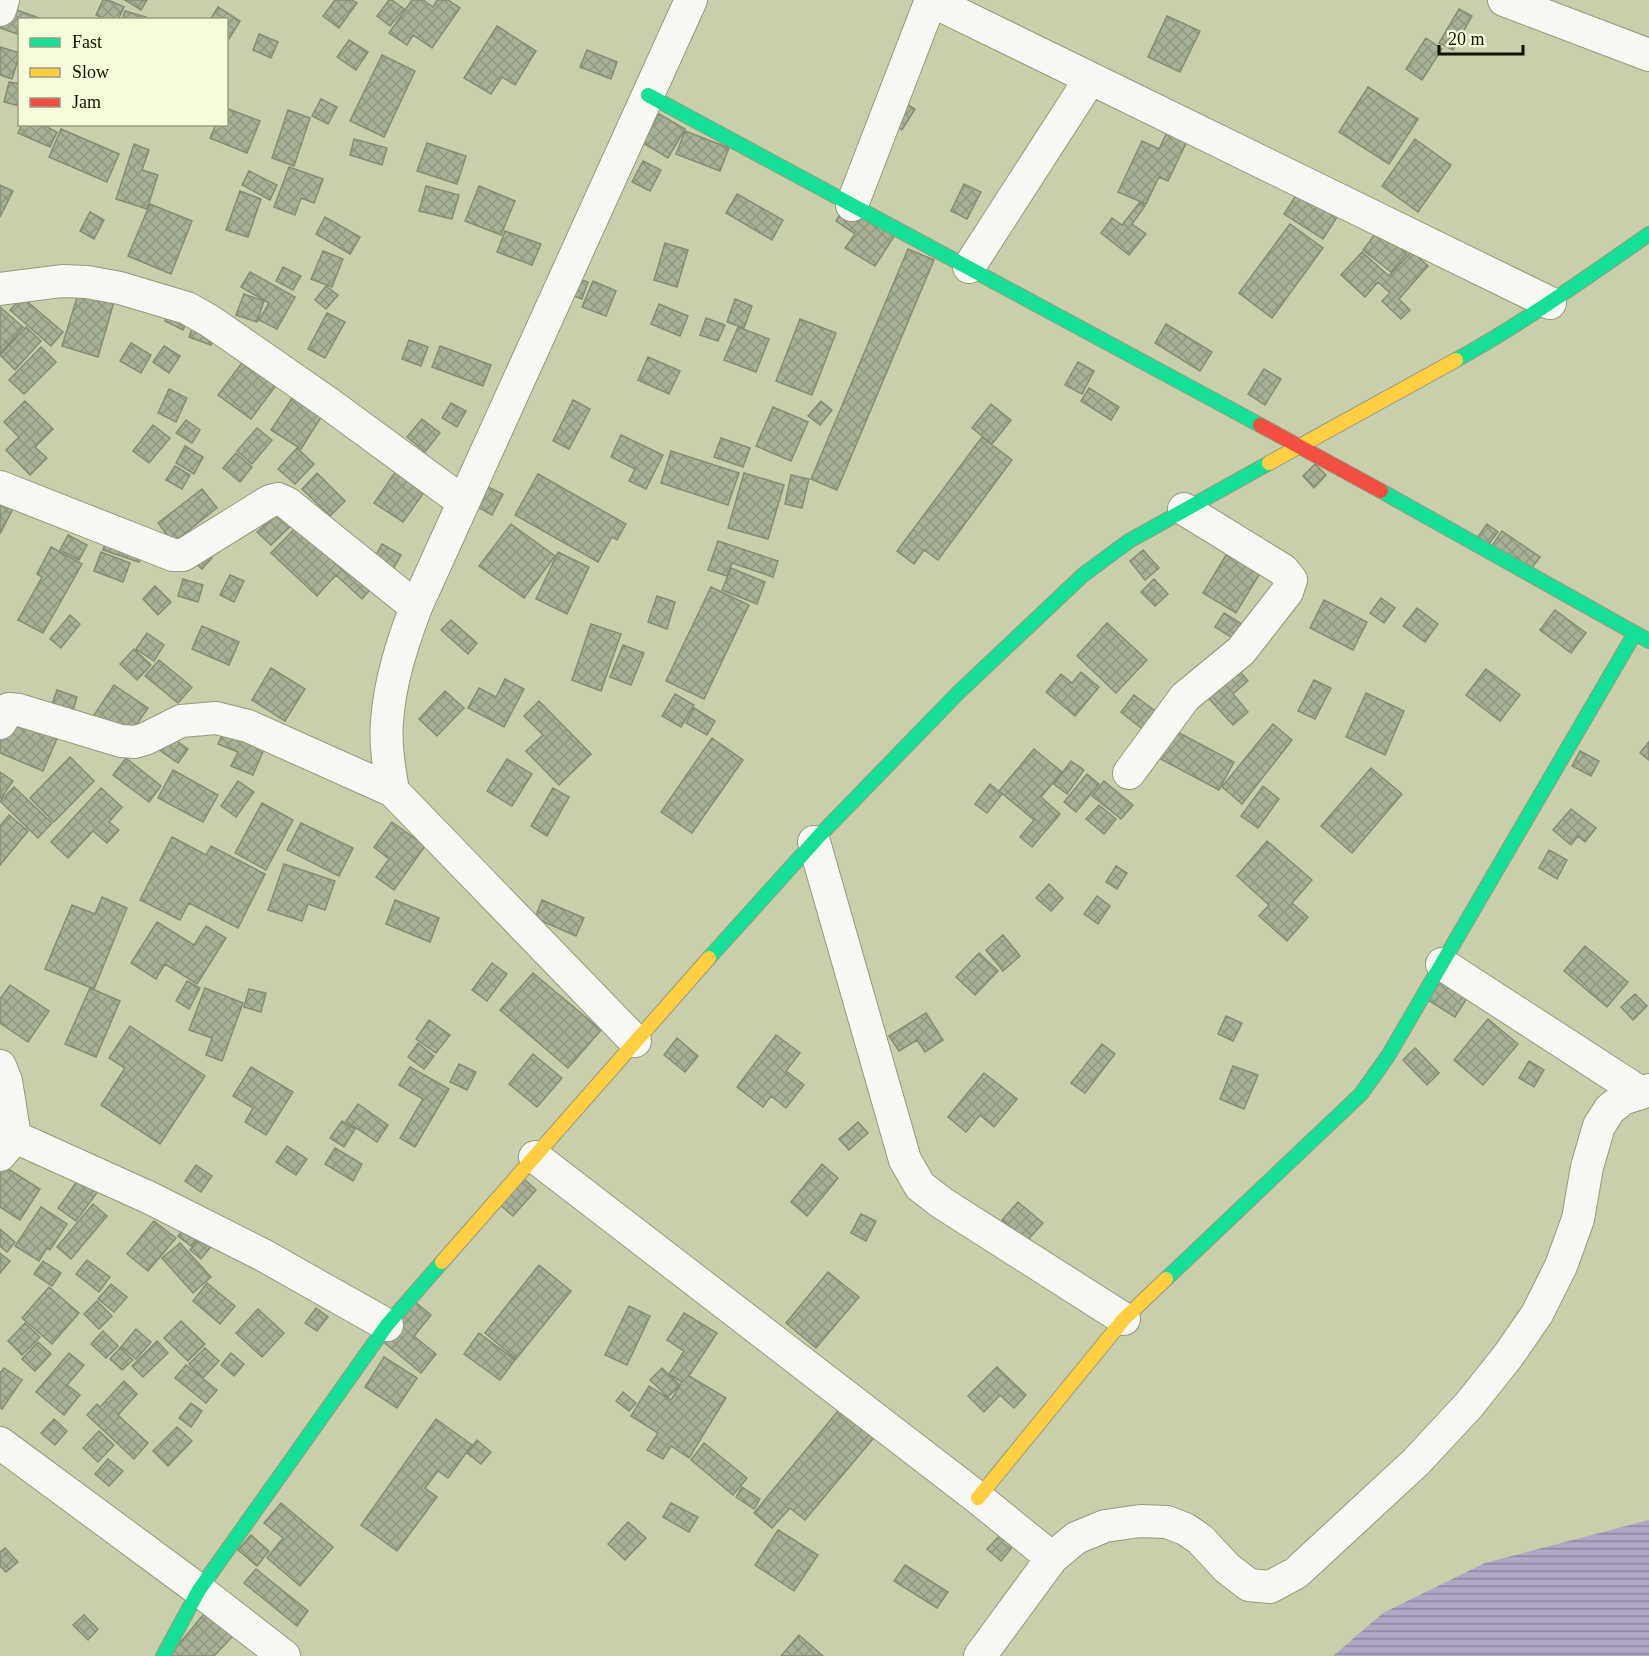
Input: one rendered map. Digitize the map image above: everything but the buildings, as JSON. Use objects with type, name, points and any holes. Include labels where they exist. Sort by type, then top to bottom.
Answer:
[{"type":"street","points":[[0,10],[3,0]]},
{"type":"street","points":[[393,791],[388,755],[387,721],[395,672],[416,607],[691,0]]},
{"type":"street","points":[[852,205],[931,0],[1550,303]]},
{"type":"street","points":[[1504,0],[1551,8],[1649,55]]},
{"type":"street","points":[[969,267],[1090,79]]},
{"type":"street","points":[[648,95],[1302,447],[1649,641]]},
{"type":"street","points":[[163,1656],[199,1590],[387,1325],[635,1041],[814,842],[958,693],[1083,575],[1129,541],[1496,338],[1649,234]]},
{"type":"street","points":[[0,289],[62,281],[87,282],[120,288],[188,308],[328,403],[463,502]]},
{"type":"street","points":[[0,487],[173,555],[183,555],[270,501],[278,499],[296,510],[416,607]]},
{"type":"street","points":[[1129,773],[1185,697],[1241,651],[1287,592],[1291,580],[1283,570],[1184,509]]},
{"type":"street","points":[[978,1498],[1124,1319],[1361,1094],[1388,1056],[1635,633]]},
{"type":"street","points":[[0,723],[9,709],[19,710],[121,741],[135,742],[182,721],[216,718],[249,726],[393,791],[497,902],[635,1041]]},
{"type":"street","points":[[814,842],[905,1160],[920,1186],[942,1203],[1124,1319]]},
{"type":"street","points":[[1442,964],[1645,1092]]},
{"type":"street","points":[[0,1065],[6,1081],[7,1146],[150,1198],[263,1255],[387,1325]]},
{"type":"street","points":[[980,1656],[1052,1558],[1076,1538],[1105,1526],[1140,1521],[1167,1522],[1185,1529],[1200,1539],[1227,1568],[1249,1585],[1270,1587],[1296,1573],[1416,1462],[1469,1405],[1508,1356],[1538,1314],[1561,1266],[1578,1219],[1587,1167],[1599,1126],[1616,1104],[1623,1099],[1645,1092]]},
{"type":"street","points":[[535,1157],[978,1498],[1052,1558]]},
{"type":"street","points":[[0,1443],[199,1590],[284,1656]]},
{"type":"shaded area","points":[[1649,1520],[1649,1656],[1333,1656],[1383,1613],[1485,1563]]},
{"type":"traffic: fast","points":[[648,95],[1260,425]]},
{"type":"traffic: fast","points":[[1456,360],[1530,315],[1649,234]]},
{"type":"traffic: fast","points":[[709,958],[820,835],[958,693],[1083,575],[1129,541],[1269,463]]},
{"type":"traffic: fast","points":[[1381,491],[1649,641]]},
{"type":"traffic: fast","points":[[1166,1279],[1361,1094],[1388,1056],[1635,633]]},
{"type":"traffic: fast","points":[[163,1656],[199,1590],[387,1325],[442,1262]]},
{"type":"traffic: slow","points":[[1269,463],[1456,360]]},
{"type":"traffic: slow","points":[[442,1262],[709,958]]},
{"type":"traffic: slow","points":[[978,1498],[1124,1319],[1166,1279]]},
{"type":"traffic: jam","points":[[1260,425],[1381,491]]}]
